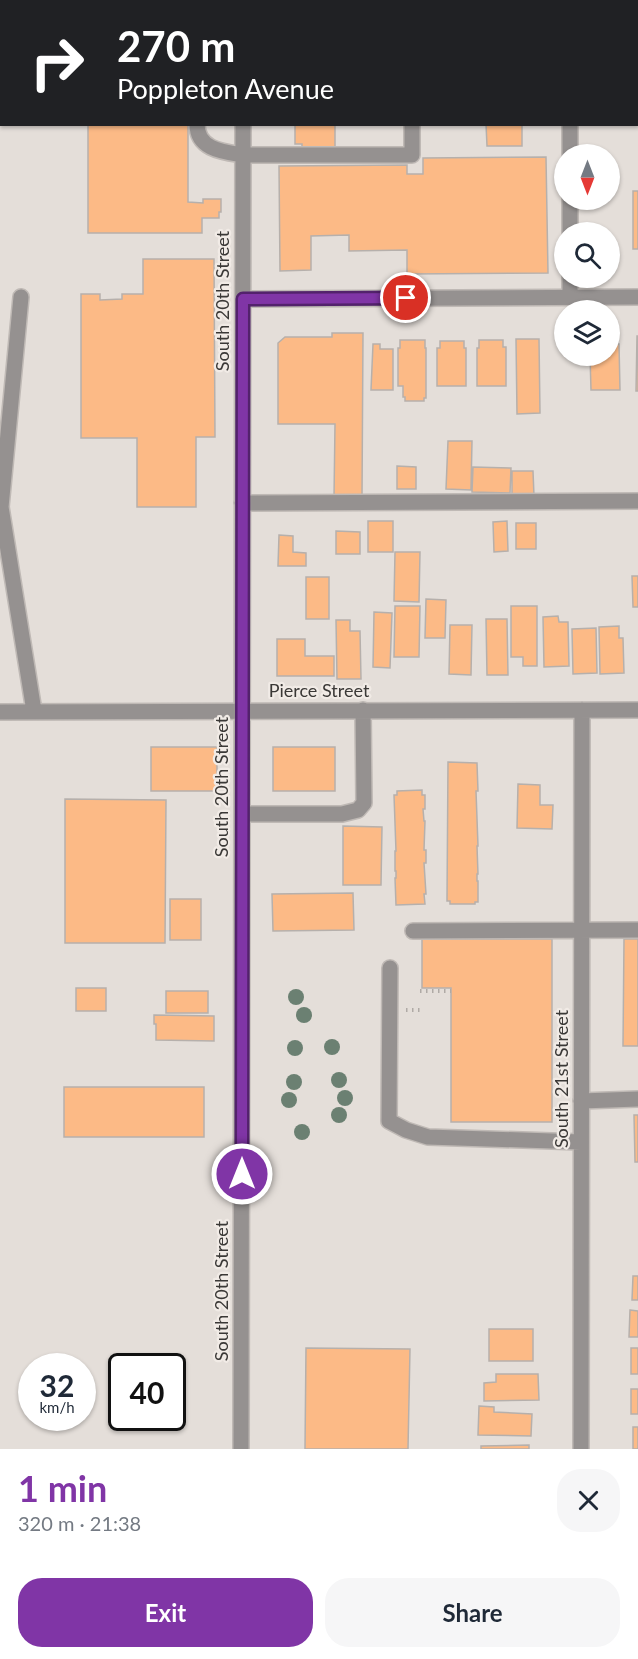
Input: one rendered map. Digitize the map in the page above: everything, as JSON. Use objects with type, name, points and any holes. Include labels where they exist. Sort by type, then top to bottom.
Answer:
[{"type":"street","name":"South 20th Street","points":[[241,1449],[243,126]]},
{"type":"street","points":[[197,128],[206,146],[218,151],[243,155],[412,154],[411,126]]},
{"type":"street","points":[[570,126],[570,144]]},
{"type":"street","points":[[570,288],[570,297]]},
{"type":"street","points":[[21,297],[1,507],[34,711]]},
{"type":"street","points":[[243,299],[638,297]]},
{"type":"street","points":[[242,503],[638,501]]},
{"type":"street","points":[[242,814],[342,814],[358,810],[364,803],[363,710]]},
{"type":"street","name":"South 21st Street","points":[[580,1449],[582,710]]},
{"type":"street","name":"Pierce Street","points":[[0,712],[638,710]]},
{"type":"street","points":[[413,931],[638,930]]},
{"type":"street","points":[[390,968],[389,1121],[406,1130],[428,1137],[581,1142]]},
{"type":"street","points":[[581,1101],[638,1099]]},
{"type":"path","points":[[420,991],[451,991]]},
{"type":"building","points":[[88,126],[188,126],[188,202],[203,203],[203,199],[221,199],[219,218],[202,218],[202,233],[88,233]]},
{"type":"building","points":[[295,126],[335,126],[335,148],[302,148],[302,144],[295,144]]},
{"type":"building","points":[[486,126],[522,126],[522,146],[487,146]]},
{"type":"building","points":[[546,157],[548,273],[407,274],[407,250],[349,251],[349,235],[311,236],[311,270],[280,271],[279,166],[407,165],[407,174],[423,174],[423,158]]},
{"type":"building","points":[[633,191],[638,191],[638,249],[633,249]]},
{"type":"building","points":[[143,259],[214,259],[215,437],[196,437],[196,507],[137,507],[137,438],[81,438],[81,294],[100,294],[100,300],[122,299],[122,294],[143,294]]},
{"type":"building","points":[[332,333],[363,333],[362,498],[334,498],[335,424],[278,424],[278,343],[285,337],[332,337]]},
{"type":"building","points":[[637,336],[638,391],[636,391]]},
{"type":"building","points":[[516,339],[539,339],[540,413],[517,414]]},
{"type":"building","points":[[400,340],[425,340],[426,398],[424,401],[405,401],[403,386],[398,386]]},
{"type":"building","points":[[479,340],[503,340],[503,347],[506,347],[506,386],[477,386]]},
{"type":"building","points":[[440,341],[464,341],[466,386],[437,386],[437,348],[440,348]]},
{"type":"building","points":[[373,344],[380,344],[380,349],[393,349],[393,390],[371,390]]},
{"type":"building","points":[[590,366],[619,366],[620,390],[591,390]]},
{"type":"building","points":[[448,441],[472,441],[471,490],[446,489]]},
{"type":"building","points":[[397,466],[416,467],[416,489],[397,489]]},
{"type":"building","points":[[473,467],[511,468],[510,493],[472,492]]},
{"type":"building","points":[[512,471],[533,471],[534,496],[512,496]]},
{"type":"building","points":[[368,521],[393,521],[393,552],[368,552]]},
{"type":"building","points":[[507,521],[508,551],[494,552],[493,522]]},
{"type":"building","points":[[516,523],[536,523],[536,549],[516,549]]},
{"type":"building","points":[[336,531],[360,532],[360,554],[336,554]]},
{"type":"building","points":[[279,535],[293,536],[293,552],[306,553],[306,566],[278,566]]},
{"type":"building","points":[[395,552],[420,552],[419,602],[394,601]]},
{"type":"building","points":[[632,576],[638,576],[638,607],[633,607]]},
{"type":"building","points":[[306,577],[329,577],[329,619],[306,619]]},
{"type":"building","points":[[426,599],[446,600],[445,638],[425,638]]},
{"type":"building","points":[[395,606],[420,606],[419,657],[394,657]]},
{"type":"building","points":[[511,606],[537,606],[537,666],[523,666],[523,657],[511,657]]},
{"type":"building","points":[[374,612],[392,613],[390,668],[373,667]]},
{"type":"building","points":[[558,616],[559,622],[568,622],[569,666],[544,667],[543,617]]},
{"type":"building","points":[[486,619],[507,619],[508,675],[487,675]]},
{"type":"building","points":[[336,620],[350,620],[350,631],[360,631],[361,679],[337,679]]},
{"type":"building","points":[[450,625],[472,625],[471,675],[449,674]]},
{"type":"building","points":[[619,626],[619,638],[623,638],[624,673],[600,674],[599,627]]},
{"type":"building","points":[[596,628],[597,673],[573,674],[572,629]]},
{"type":"building","points":[[277,639],[305,639],[305,656],[334,656],[334,676],[277,676]]},
{"type":"building","points":[[151,747],[217,747],[217,791],[151,791]]},
{"type":"building","points":[[273,747],[335,747],[335,791],[273,791]]},
{"type":"building","points":[[448,762],[477,763],[478,902],[475,904],[450,904],[450,901],[447,901]]},
{"type":"building","points":[[518,784],[540,785],[540,805],[553,805],[552,829],[517,828]]},
{"type":"building","points":[[422,790],[422,795],[425,795],[425,809],[423,809],[424,850],[426,850],[425,904],[396,905],[394,795],[397,795],[397,791]]},
{"type":"building","points":[[65,799],[166,800],[165,943],[65,943]]},
{"type":"building","points":[[343,826],[382,827],[381,885],[343,885]]},
{"type":"building","points":[[353,893],[354,930],[273,931],[272,894]]},
{"type":"building","points":[[170,899],[201,899],[201,940],[170,940]]},
{"type":"building","points":[[422,939],[552,939],[552,1122],[451,1122],[451,988],[422,988]]},
{"type":"building","points":[[624,939],[638,939],[638,1046],[623,1046]]},
{"type":"building","points":[[76,988],[106,988],[106,1011],[76,1011]]},
{"type":"building","points":[[166,991],[208,991],[208,1013],[166,1013]]},
{"type":"building","points":[[154,1015],[214,1016],[214,1041],[156,1040]]},
{"type":"building","points":[[64,1087],[204,1087],[204,1137],[64,1137]]},
{"type":"building","points":[[634,1115],[638,1115],[638,1162],[635,1162]]},
{"type":"building","points":[[633,1276],[638,1276],[638,1300],[632,1300]]},
{"type":"building","points":[[630,1310],[638,1311],[638,1337],[629,1337]]},
{"type":"building","points":[[489,1329],[533,1329],[533,1361],[489,1361]]},
{"type":"building","points":[[306,1348],[410,1349],[408,1449],[305,1449]]},
{"type":"building","points":[[631,1348],[638,1348],[638,1374],[631,1374]]},
{"type":"building","points":[[496,1374],[538,1374],[539,1400],[484,1401],[484,1383],[496,1382]]},
{"type":"building","points":[[631,1389],[638,1389],[638,1414],[631,1414]]},
{"type":"building","points":[[479,1406],[494,1407],[494,1412],[532,1414],[531,1436],[478,1435]]},
{"type":"building","points":[[633,1427],[638,1427],[638,1449],[633,1449]]},
{"type":"building","points":[[529,1445],[529,1449],[481,1449],[481,1446]]},
{"type":"route","points":[[242,1174],[243,299],[406,298]]}]
